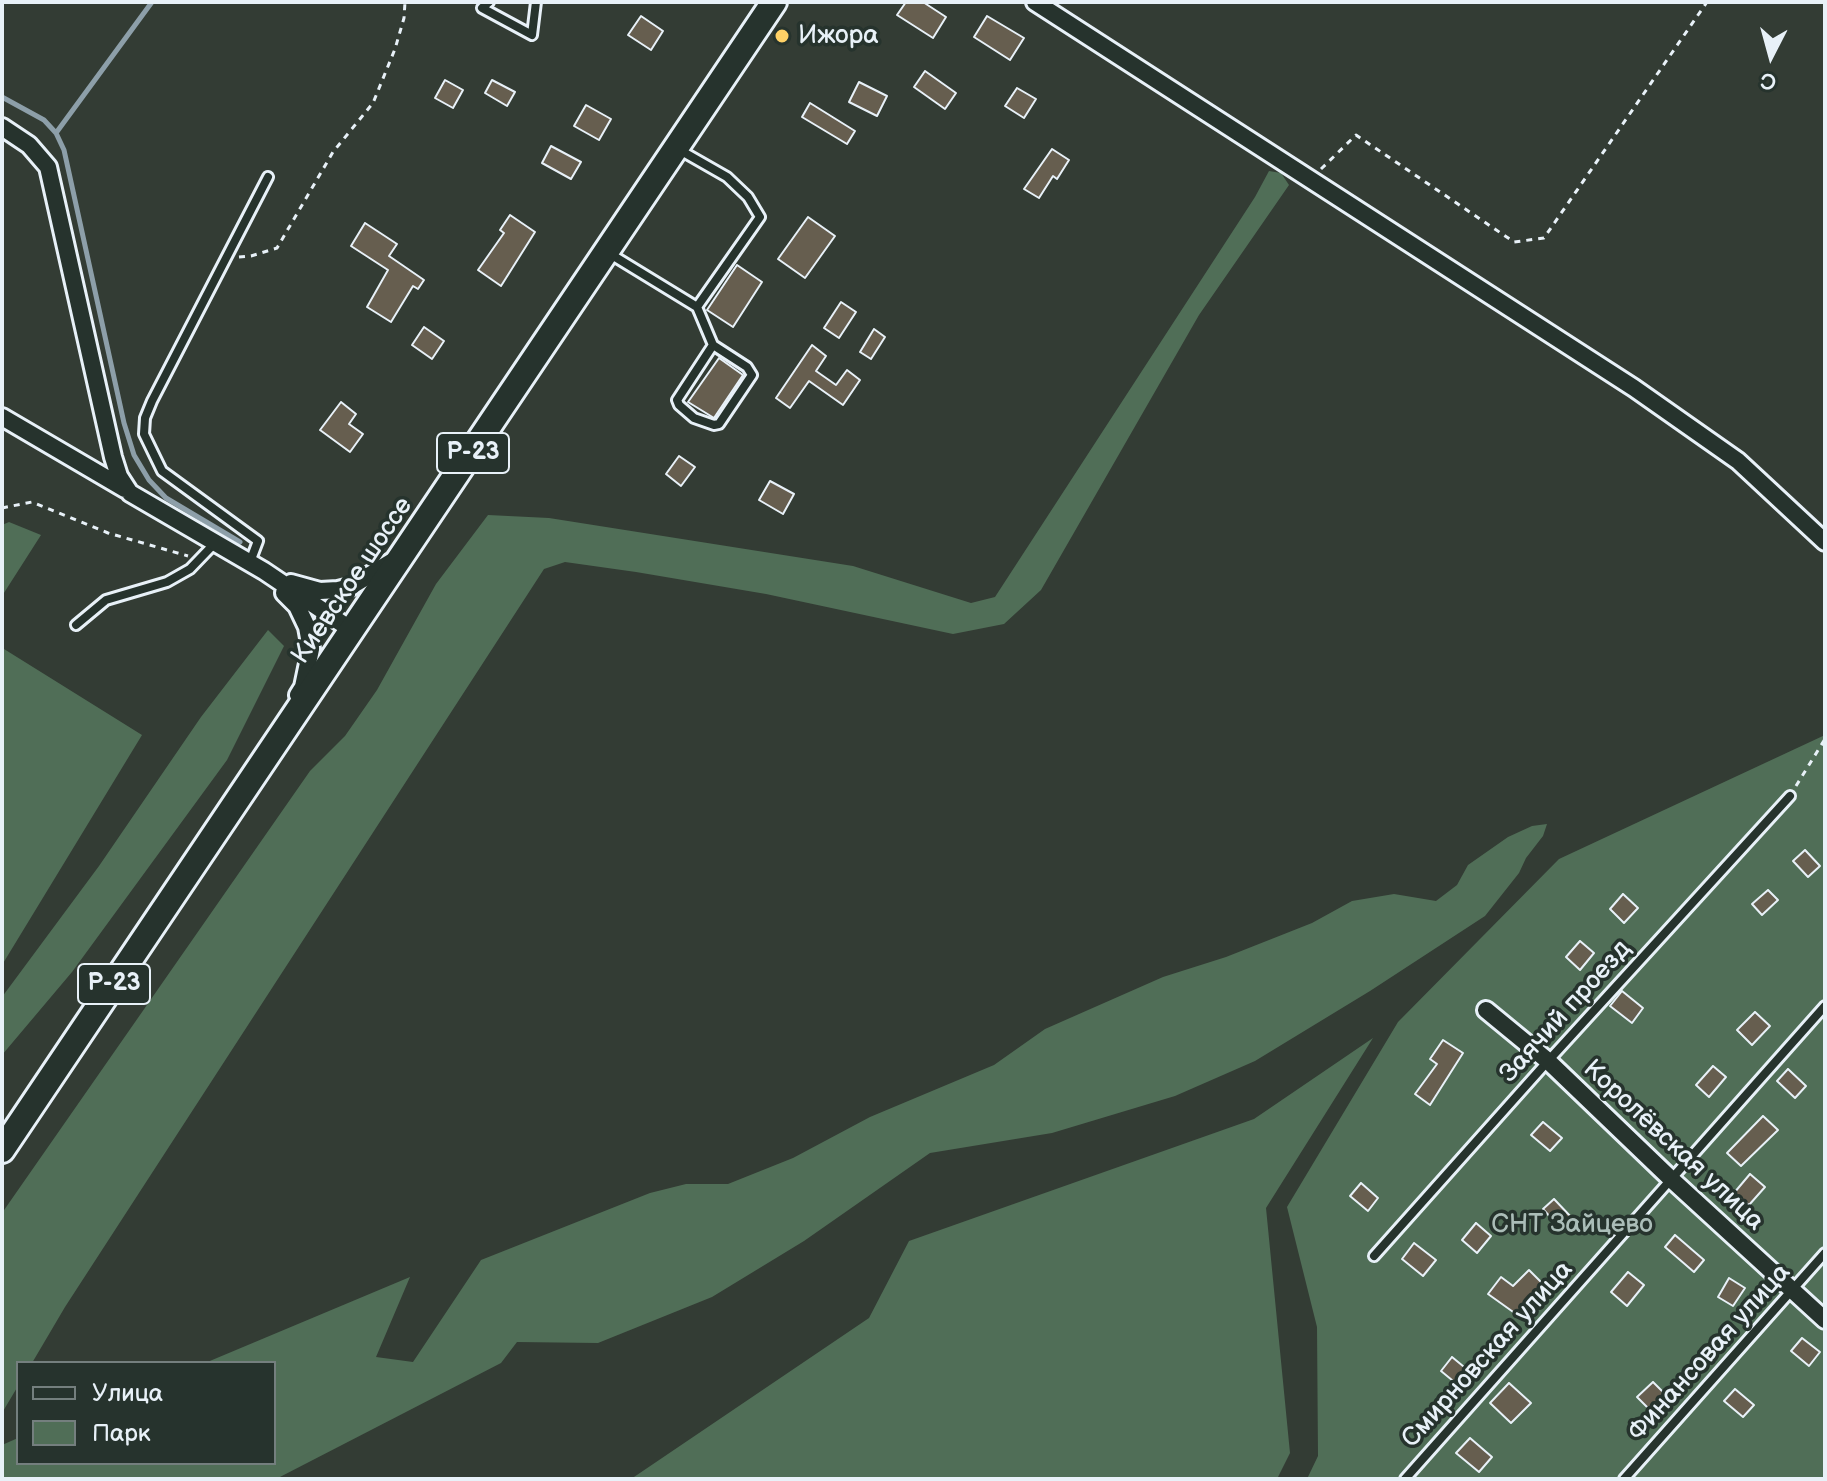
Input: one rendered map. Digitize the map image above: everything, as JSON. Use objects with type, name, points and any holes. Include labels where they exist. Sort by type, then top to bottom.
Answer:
[{"type":"main road","name":"Киевское шоссе","points":[[2,1150],[774,2]]},
{"type":"street","points":[[1035,2],[1634,388],[1738,461],[1825,542]]},
{"type":"street","points":[[2,127],[29,145],[48,167],[113,457],[119,476],[130,493]]},
{"type":"street","points":[[2,417],[216,542],[353,631]]},
{"type":"street","points":[[257,567],[300,587],[320,591],[338,590],[376,573],[408,550]]},
{"type":"street","points":[[226,818],[249,767],[303,687],[311,649],[307,627],[297,606],[257,567]]},
{"type":"street","name":"Королёвская улица","points":[[1486,1010],[1548,1061],[1825,1320]]},
{"type":"lane","points":[[489,2],[482,8],[532,35],[536,2]]},
{"type":"lane","points":[[676,147],[727,177],[748,197],[760,217],[697,307]]},
{"type":"lane","points":[[257,567],[258,541],[162,471],[144,434],[145,418],[152,401],[268,177]]},
{"type":"lane","points":[[607,252],[697,307],[713,345],[747,367],[752,375],[719,424],[714,425],[694,418],[677,400],[713,345]]},
{"type":"lane","points":[[76,625],[106,600],[167,582],[190,569],[216,542]]},
{"type":"lane","name":"Заячий проезд","points":[[1374,1256],[1790,796]]},
{"type":"lane","name":"Смирновская улица","points":[[1405,1479],[1825,1006]]},
{"type":"lane","name":"Финансовая улица","points":[[1624,1479],[1825,1253]]},
{"type":"path","points":[[226,257],[251,256],[277,248],[333,152],[373,103],[395,49],[405,2]]},
{"type":"path","points":[[1310,180],[1356,135],[1514,242],[1544,238],[1707,2]]},
{"type":"path","points":[[2,508],[32,502],[108,533],[199,559]]},
{"type":"path","points":[[1790,796],[1825,739]]},
{"type":"green space","points":[[1269,171],[1281,173],[1289,185],[1199,315],[1041,590],[1004,624],[953,634],[766,594],[636,572],[565,562],[544,569],[65,1307],[33,1361],[16,1361],[16,1389],[2,1413],[2,1213],[310,771],[345,736],[377,690],[436,584],[488,515],[549,518],[853,566],[971,603],[995,597]]},
{"type":"green space","points":[[9,522],[41,535],[2,596],[2,525]]},
{"type":"green space","points":[[268,630],[284,646],[227,760],[72,972],[2,1055],[2,997],[99,866],[201,717]]},
{"type":"green space","points":[[4,649],[142,735],[2,965],[2,652]]},
{"type":"green space","name":"СНТ Зайцево","points":[[1825,735],[1825,1479],[1307,1479],[1318,1456],[1317,1327],[1287,1207],[1398,1022],[1559,859]]},
{"type":"green space","points":[[1547,824],[1543,836],[1519,873],[1485,916],[1255,1061],[1175,1096],[1052,1133],[930,1153],[804,1241],[712,1297],[598,1343],[517,1342],[501,1363],[276,1479],[2,1479],[2,1445],[16,1439],[16,1465],[276,1465],[276,1361],[210,1361],[410,1277],[376,1357],[413,1362],[481,1260],[650,1193],[686,1184],[728,1184],[793,1158],[870,1117],[994,1065],[1045,1029],[1163,977],[1226,957],[1312,923],[1352,901],[1394,894],[1436,901],[1457,885],[1468,865],[1508,837],[1532,826]]},
{"type":"green space","points":[[1373,1038],[1266,1208],[1290,1453],[1277,1479],[631,1479],[869,1318],[909,1241],[1254,1119]]},
{"type":"building","points":[[906,2],[923,2],[946,17],[933,38],[897,15]]},
{"type":"building","points":[[641,16],[663,31],[651,50],[628,35]]},
{"type":"building","points":[[987,16],[1024,38],[1010,60],[974,37]]},
{"type":"building","points":[[925,71],[956,93],[945,109],[914,87]]},
{"type":"building","points":[[445,80],[463,90],[453,108],[435,98]]},
{"type":"building","points":[[492,80],[515,92],[507,106],[485,93]]},
{"type":"building","points":[[859,82],[887,96],[877,116],[849,102]]},
{"type":"building","points":[[1017,88],[1036,99],[1024,118],[1005,106]]},
{"type":"building","points":[[810,103],[855,131],[847,144],[802,117]]},
{"type":"building","points":[[586,105],[611,119],[599,140],[574,126]]},
{"type":"building","points":[[551,146],[581,162],[571,179],[542,163]]},
{"type":"building","points":[[1052,149],[1069,160],[1057,179],[1053,176],[1039,198],[1024,189]]},
{"type":"building","points":[[510,215],[535,232],[501,286],[478,270],[504,233],[500,230]]},
{"type":"building","points":[[808,217],[835,236],[805,278],[778,259]]},
{"type":"building","points":[[365,223],[397,244],[389,256],[424,280],[418,289],[413,286],[391,322],[367,307],[388,270],[351,246]]},
{"type":"building","points":[[737,265],[762,282],[733,327],[707,310]]},
{"type":"building","points":[[841,302],[856,312],[839,338],[824,328]]},
{"type":"building","points":[[424,327],[444,341],[432,359],[412,345]]},
{"type":"building","points":[[874,329],[885,337],[871,359],[860,352]]},
{"type":"building","points":[[812,345],[826,356],[816,371],[836,385],[847,370],[860,380],[843,405],[809,381],[790,408],[776,398]]},
{"type":"building","points":[[719,358],[743,375],[714,418],[688,402]]},
{"type":"building","points":[[341,402],[356,414],[349,424],[363,434],[350,452],[320,430]]},
{"type":"building","points":[[679,456],[695,467],[681,486],[666,474]]},
{"type":"building","points":[[770,481],[794,494],[783,514],[759,500]]},
{"type":"building","points":[[1805,850],[1820,866],[1808,877],[1793,861]]},
{"type":"building","points":[[1768,890],[1778,900],[1762,915],[1752,904]]},
{"type":"building","points":[[1623,894],[1638,908],[1624,923],[1610,909]]},
{"type":"building","points":[[1580,941],[1594,953],[1580,970],[1566,957]]},
{"type":"building","points":[[1622,991],[1643,1008],[1632,1023],[1610,1006]]},
{"type":"building","points":[[1755,1012],[1770,1026],[1752,1045],[1737,1030]]},
{"type":"building","points":[[1443,1040],[1463,1053],[1430,1105],[1415,1094],[1437,1064],[1430,1059]]},
{"type":"building","points":[[1713,1066],[1726,1077],[1709,1097],[1696,1085]]},
{"type":"building","points":[[1788,1069],[1806,1086],[1795,1098],[1777,1081]]},
{"type":"building","points":[[1763,1116],[1778,1130],[1741,1166],[1727,1153]]},
{"type":"building","points":[[1543,1122],[1562,1138],[1550,1151],[1531,1135]]},
{"type":"building","points":[[1750,1174],[1765,1187],[1749,1205],[1734,1193]]},
{"type":"building","points":[[1361,1183],[1378,1198],[1368,1211],[1350,1196]]},
{"type":"building","points":[[1554,1199],[1572,1218],[1560,1228],[1543,1209]]},
{"type":"building","points":[[1476,1223],[1491,1236],[1477,1253],[1462,1240]]},
{"type":"building","points":[[1675,1235],[1704,1260],[1694,1272],[1665,1247]]},
{"type":"building","points":[[1414,1243],[1436,1260],[1423,1276],[1402,1259]]},
{"type":"building","points":[[1529,1270],[1543,1284],[1516,1314],[1488,1294],[1501,1277],[1513,1286]]},
{"type":"building","points":[[1628,1272],[1644,1285],[1627,1306],[1611,1292]]},
{"type":"building","points":[[1729,1278],[1745,1288],[1733,1306],[1718,1297]]},
{"type":"building","points":[[1802,1338],[1820,1352],[1809,1366],[1791,1351]]},
{"type":"building","points":[[1452,1357],[1469,1371],[1458,1385],[1441,1371]]},
{"type":"building","points":[[1653,1382],[1667,1396],[1651,1411],[1637,1397]]},
{"type":"building","points":[[1509,1383],[1531,1403],[1511,1423],[1490,1403]]},
{"type":"building","points":[[1735,1389],[1754,1405],[1743,1417],[1724,1401]]},
{"type":"building","points":[[1470,1438],[1492,1457],[1479,1472],[1456,1453]]},
{"type":"waterway","points":[[56,133],[152,2]]},
{"type":"waterway","points":[[2,97],[44,120],[56,133],[64,150],[124,423],[134,455],[149,480],[166,498],[240,542]]},
{"type":"place","name":"Ижора","points":[[782,36]]}]
